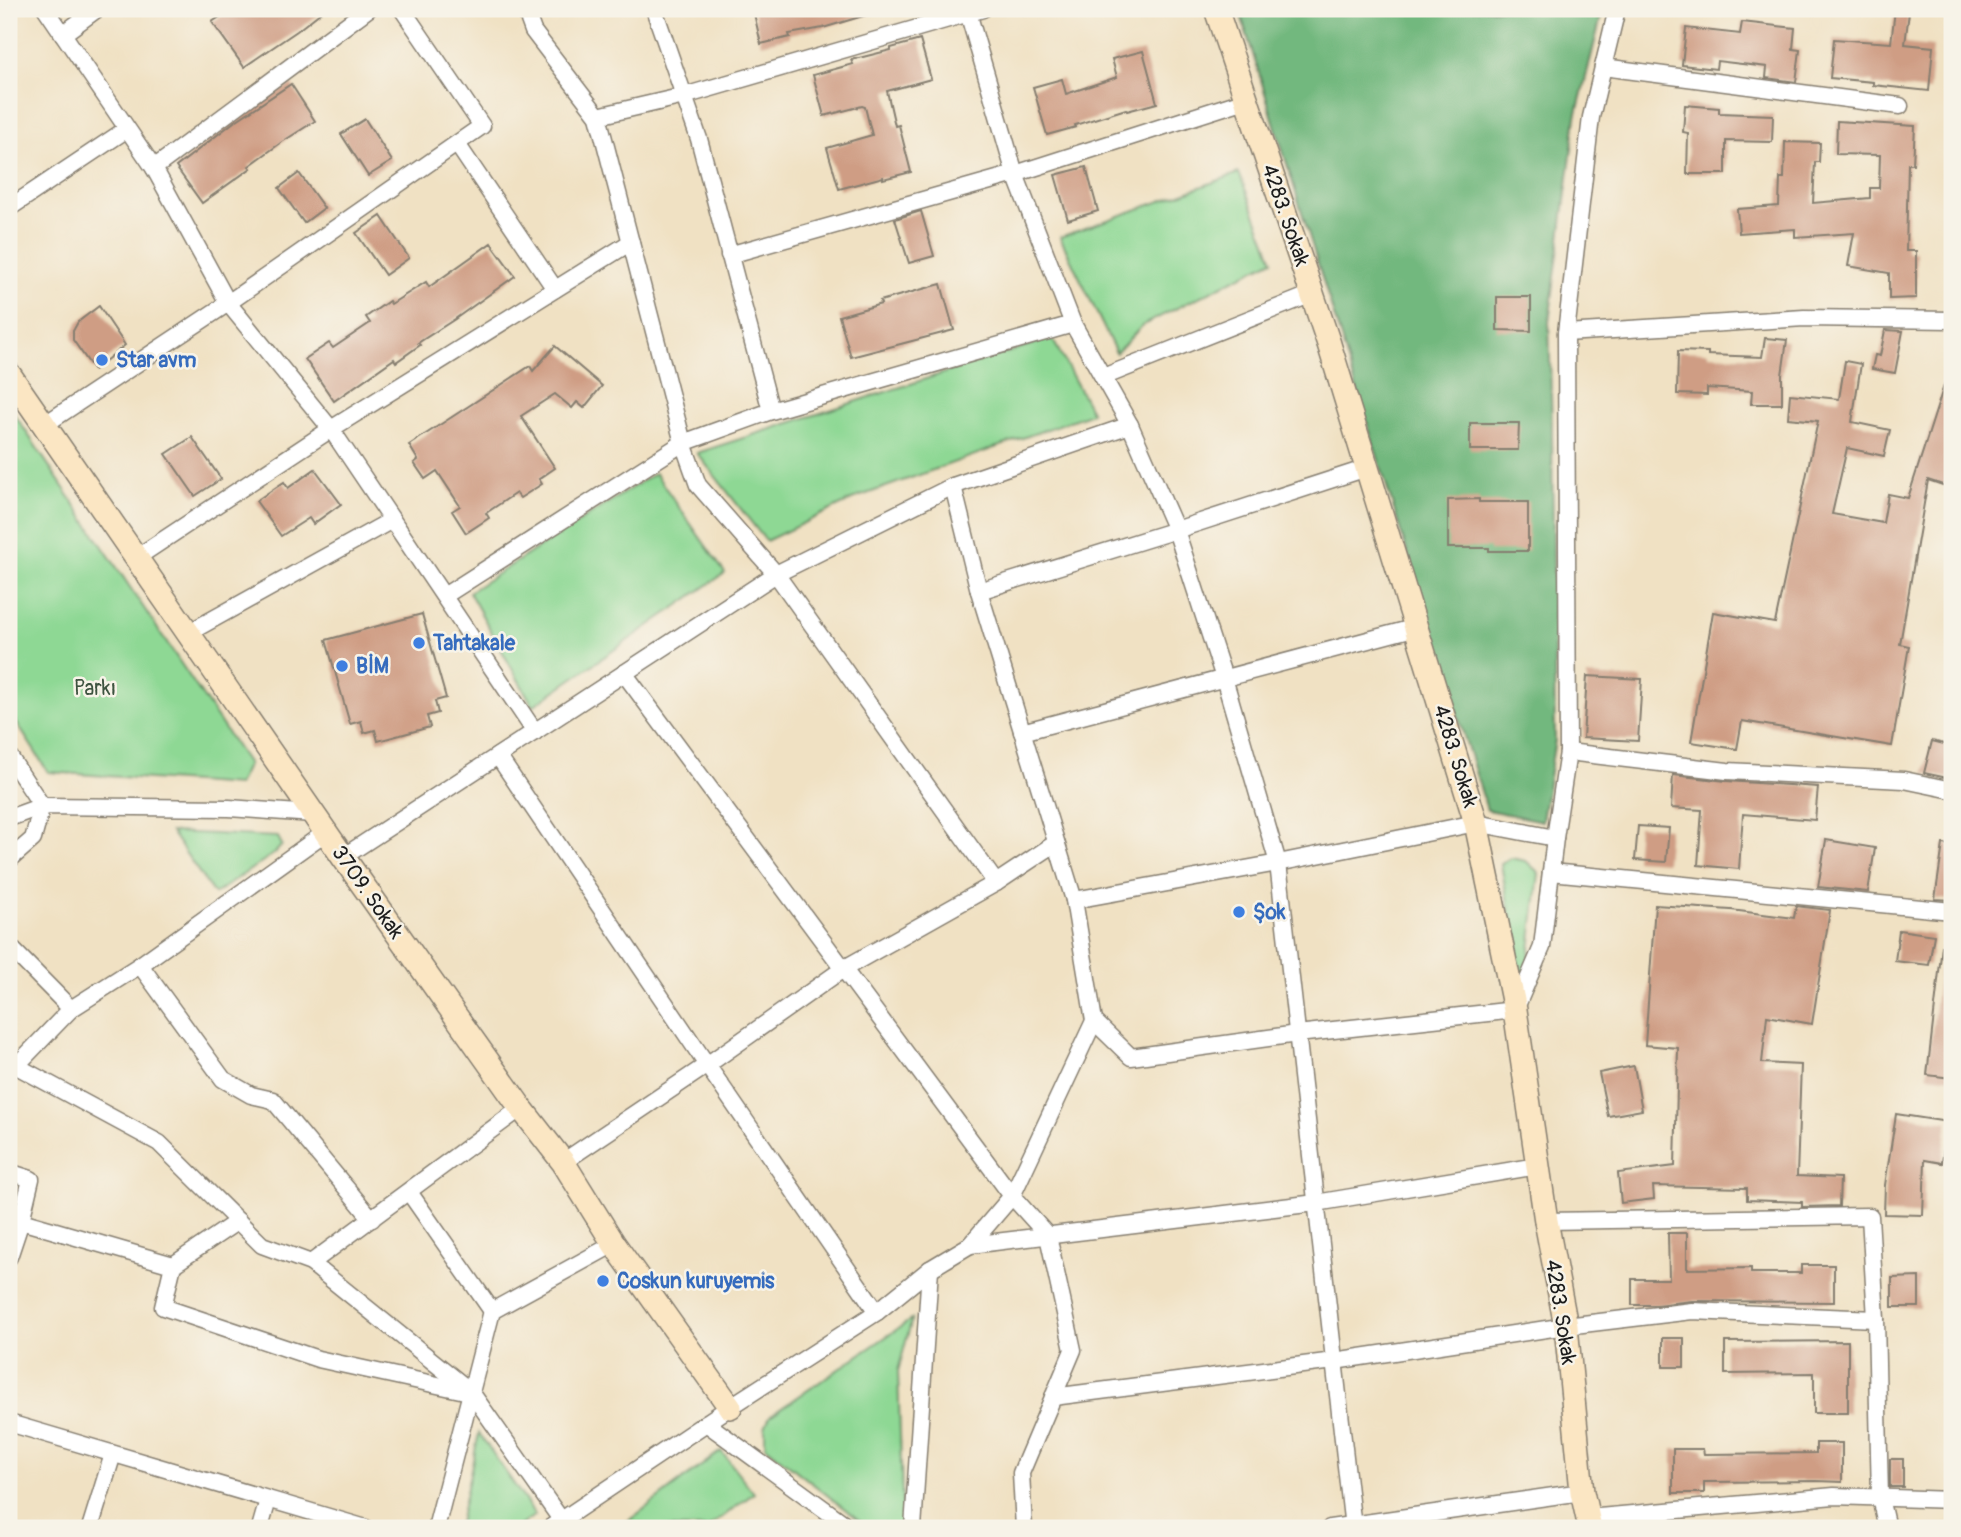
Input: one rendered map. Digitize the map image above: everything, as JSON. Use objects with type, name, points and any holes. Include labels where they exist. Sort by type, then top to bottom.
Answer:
[{"type":"street","points":[[46,9],[154,168],[228,303],[331,429],[535,732]]},
{"type":"street","points":[[63,34],[97,9]]},
{"type":"street","points":[[154,168],[368,9]]},
{"type":"street","points":[[44,425],[228,303],[482,126],[402,9]]},
{"type":"street","points":[[525,9],[533,31],[598,116],[683,443],[698,485],[776,574],[996,883]]},
{"type":"street","points":[[654,9],[699,139],[771,411]]},
{"type":"street","name":"4283. Sokak","points":[[1216,9],[1312,294],[1476,823],[1515,1010],[1546,1221],[1566,1326],[1581,1492],[1589,1523]]},
{"type":"street","points":[[1094,1021],[1131,1057],[1297,1034],[1515,1010],[1542,947],[1568,752],[1566,333],[1591,117],[1617,9]]},
{"type":"street","points":[[598,116],[684,96],[973,10],[1015,174],[1073,324],[1130,425],[1175,530],[1224,678],[1278,863],[1352,1527]]},
{"type":"street","points":[[1603,66],[1900,106]]},
{"type":"street","points":[[729,255],[1015,174],[1247,100]]},
{"type":"street","points":[[9,208],[127,129]]},
{"type":"street","points":[[457,144],[555,289]]},
{"type":"street","points":[[136,558],[331,429],[631,242]]},
{"type":"street","points":[[1103,377],[1312,294]]},
{"type":"street","points":[[1566,333],[1804,318],[1952,320]]},
{"type":"street","points":[[444,596],[683,443],[771,411],[1073,324]]},
{"type":"street","name":"3709. Sokak","points":[[9,375],[319,823],[521,1108],[563,1162],[614,1244],[730,1407]]},
{"type":"street","points":[[343,857],[776,574],[953,486],[1130,425]]},
{"type":"street","points":[[979,591],[1367,468]]},
{"type":"street","points":[[319,823],[140,965],[71,1009],[13,1064],[159,1143],[262,1245],[311,1263],[471,1392],[556,1525],[730,1407],[877,1312],[930,1269],[970,1245],[1012,1196],[1094,1021],[1074,900],[979,591],[953,486]]},
{"type":"street","points":[[188,634],[392,520]]},
{"type":"street","points":[[1022,732],[1417,627]]},
{"type":"street","points":[[624,673],[1012,1196],[1048,1236],[1073,1350],[1021,1473],[1024,1528]]},
{"type":"street","points":[[1568,752],[1727,771],[1904,780],[1952,790]]},
{"type":"street","points":[[9,756],[42,806],[33,839],[9,860]]},
{"type":"street","points":[[498,756],[877,1312]]},
{"type":"street","points":[[9,818],[42,806],[229,808],[319,823]]},
{"type":"street","points":[[1074,900],[1476,823],[1555,838]]},
{"type":"street","points":[[563,1162],[843,969],[996,883],[1056,843]]},
{"type":"street","points":[[1551,872],[1952,911]]},
{"type":"street","points":[[9,946],[71,1009]]},
{"type":"street","points":[[140,965],[223,1079],[251,1095],[274,1100],[372,1219]]},
{"type":"street","points":[[311,1263],[521,1108]]},
{"type":"street","points":[[970,1245],[1316,1203],[1538,1166]]},
{"type":"street","points":[[9,1172],[31,1179],[9,1257]]},
{"type":"street","points":[[409,1192],[492,1311]]},
{"type":"street","points":[[1546,1221],[1870,1216],[1877,1319],[1880,1498],[1887,1528]]},
{"type":"street","points":[[21,1221],[173,1265]]},
{"type":"street","points":[[238,1221],[173,1265],[163,1307],[318,1359],[471,1392]]},
{"type":"street","points":[[436,1528],[492,1311],[614,1244]]},
{"type":"street","points":[[914,1528],[930,1269]]},
{"type":"street","points":[[1053,1397],[1692,1311],[1877,1319]]},
{"type":"street","points":[[9,1423],[366,1528]]},
{"type":"street","points":[[706,1423],[850,1528]]},
{"type":"street","points":[[90,1528],[113,1454]]},
{"type":"street","points":[[1330,1528],[1352,1527],[1581,1492]]},
{"type":"street","points":[[1589,1523],[1655,1520],[1834,1496],[1952,1500]]},
{"type":"street","points":[[260,1528],[268,1500]]},
{"type":"green space","points":[[1239,9],[1603,9],[1576,117],[1549,322],[1555,740],[1542,821],[1487,810]]},
{"type":"green space","points":[[1239,173],[1273,260],[1143,325],[1116,353],[1060,237]]},
{"type":"green space","points":[[1052,338],[1092,413],[858,497],[766,541],[697,453]]},
{"type":"green space","name":"Parkı","points":[[9,406],[248,764],[238,785],[48,772],[9,711]]},
{"type":"green space","points":[[655,473],[725,573],[533,706],[469,592]]},
{"type":"green space","points":[[171,832],[278,837],[282,845],[275,853],[214,894]]},
{"type":"green space","points":[[1511,858],[1526,861],[1539,873],[1529,958],[1521,978],[1501,864]]},
{"type":"green space","points":[[912,1319],[898,1371],[903,1528],[869,1528],[765,1446],[765,1427],[770,1416]]},
{"type":"green space","points":[[479,1433],[535,1515],[517,1528],[458,1528]]},
{"type":"green space","points":[[721,1451],[754,1493],[708,1528],[619,1528]]},
{"type":"building","points":[[232,9],[325,9],[244,67],[212,22]]},
{"type":"building","points":[[753,9],[872,9],[873,13],[823,28],[789,34],[790,37],[761,44]]},
{"type":"building","points":[[1895,10],[1909,12],[1905,44],[1933,47],[1929,91],[1830,78],[1834,39],[1891,43]]},
{"type":"building","points":[[1742,22],[1795,28],[1793,49],[1800,50],[1796,82],[1766,78],[1767,67],[1717,61],[1716,69],[1682,65],[1686,28],[1740,34]]},
{"type":"building","points":[[920,40],[931,79],[887,91],[895,126],[899,125],[911,172],[839,189],[827,148],[872,135],[865,107],[824,116],[813,75],[853,64],[851,60]]},
{"type":"building","points":[[1143,51],[1157,103],[1127,111],[1126,109],[1047,135],[1033,87],[1062,79],[1066,94],[1117,77],[1112,59]]},
{"type":"building","points":[[291,84],[315,121],[282,142],[202,203],[176,167],[234,122]]},
{"type":"building","points":[[1685,105],[1719,108],[1719,113],[1773,115],[1772,142],[1726,141],[1726,174],[1687,174],[1688,133],[1683,132]]},
{"type":"building","points":[[365,119],[392,161],[368,176],[341,134]]},
{"type":"building","points":[[1837,121],[1915,126],[1913,164],[1908,164],[1906,251],[1916,251],[1916,298],[1889,299],[1889,273],[1848,266],[1854,233],[1795,237],[1795,229],[1739,233],[1737,209],[1779,206],[1780,178],[1784,178],[1785,142],[1820,143],[1819,162],[1815,162],[1813,203],[1870,198],[1870,188],[1879,188],[1880,155],[1836,154]]},
{"type":"building","points":[[1086,167],[1098,211],[1068,220],[1055,175]]},
{"type":"building","points":[[299,173],[324,208],[304,223],[279,188]]},
{"type":"building","points":[[921,211],[934,256],[909,263],[895,219]]},
{"type":"building","points":[[381,216],[409,258],[385,275],[356,233]]},
{"type":"building","points":[[491,243],[515,276],[418,343],[420,345],[396,362],[394,359],[334,401],[305,359],[329,343],[333,348],[370,323],[366,317],[389,301],[391,304],[426,282],[429,287]]},
{"type":"building","points":[[941,284],[954,330],[851,357],[839,316]]},
{"type":"building","points":[[1497,297],[1531,297],[1531,331],[1497,330]]},
{"type":"building","points":[[99,306],[125,345],[94,370],[73,340],[73,331],[78,322]]},
{"type":"building","points":[[1885,330],[1903,331],[1895,373],[1872,369],[1875,355],[1880,356]]},
{"type":"building","points":[[1765,338],[1787,340],[1782,375],[1782,404],[1751,404],[1752,391],[1707,388],[1707,395],[1677,394],[1678,351],[1762,357]]},
{"type":"building","points":[[555,346],[602,386],[584,408],[577,402],[572,408],[555,394],[521,416],[555,468],[539,479],[542,484],[520,498],[516,493],[486,513],[489,518],[466,533],[452,511],[460,506],[437,471],[425,479],[414,463],[418,460],[409,445],[530,366],[533,371]]},
{"type":"building","points":[[1845,361],[1861,364],[1852,422],[1890,430],[1884,456],[1847,448],[1832,514],[1883,523],[1888,494],[1908,498],[1949,370],[1952,371],[1952,488],[1928,480],[1900,644],[1909,646],[1892,746],[1742,721],[1737,749],[1691,742],[1713,612],[1775,623],[1818,421],[1788,418],[1790,394],[1839,399]]},
{"type":"building","points":[[1470,423],[1519,423],[1518,450],[1470,450]]},
{"type":"building","points":[[192,437],[221,479],[195,496],[166,454]]},
{"type":"building","points":[[315,469],[341,504],[313,524],[309,518],[281,536],[256,501],[284,482],[288,488]]},
{"type":"building","points":[[1479,499],[1479,502],[1528,502],[1528,551],[1448,548],[1448,500]]},
{"type":"building","points":[[422,614],[446,698],[435,701],[438,713],[427,716],[430,727],[378,741],[375,730],[364,733],[361,721],[350,724],[326,640]]},
{"type":"building","points":[[1587,676],[1642,679],[1638,741],[1583,738]]},
{"type":"building","points":[[1932,741],[1952,746],[1952,779],[1924,773]]},
{"type":"building","points":[[1673,775],[1818,787],[1815,820],[1743,814],[1739,869],[1698,865],[1702,810],[1671,808]]},
{"type":"building","points":[[1638,826],[1669,828],[1666,862],[1635,860]]},
{"type":"building","points":[[1826,840],[1875,848],[1868,892],[1818,887]]},
{"type":"building","points":[[1943,844],[1952,845],[1952,900],[1935,899]]},
{"type":"building","points":[[1655,905],[1794,918],[1796,906],[1830,910],[1812,1024],[1767,1016],[1762,1063],[1801,1065],[1797,1176],[1840,1178],[1839,1206],[1802,1207],[1802,1202],[1747,1200],[1747,1188],[1653,1186],[1654,1199],[1621,1203],[1618,1173],[1675,1166],[1678,1048],[1645,1045]]},
{"type":"building","points":[[1899,930],[1934,935],[1929,965],[1895,961]]},
{"type":"building","points":[[1942,946],[1952,946],[1952,1078],[1927,1075]]},
{"type":"building","points":[[1634,1066],[1642,1110],[1608,1116],[1599,1073]]},
{"type":"building","points":[[1896,1114],[1948,1122],[1942,1163],[1925,1160],[1923,1215],[1884,1214],[1885,1185]]},
{"type":"building","points":[[1668,1233],[1687,1233],[1687,1269],[1751,1268],[1751,1273],[1801,1273],[1801,1265],[1834,1265],[1834,1302],[1692,1301],[1632,1305],[1632,1279],[1669,1279]]},
{"type":"building","points":[[1919,1277],[1919,1307],[1892,1307],[1892,1278]]},
{"type":"building","points":[[1663,1338],[1684,1338],[1684,1367],[1663,1367]]},
{"type":"building","points":[[1848,1341],[1848,1413],[1814,1413],[1814,1373],[1725,1374],[1725,1342]]},
{"type":"building","points":[[1816,1443],[1842,1443],[1842,1482],[1704,1482],[1704,1493],[1673,1493],[1673,1449],[1703,1449],[1704,1454],[1816,1453]]},
{"type":"building","points":[[1890,1459],[1903,1459],[1903,1487],[1890,1487]]},
{"type":"place","name":"Star avm","points":[[102,360]]},
{"type":"place","name":"Tahtakale","points":[[419,643]]},
{"type":"place","name":"BİM","points":[[342,666]]},
{"type":"place","name":"Şok","points":[[1239,912]]},
{"type":"place","name":"Coskun kuruyemis","points":[[603,1281]]}]
